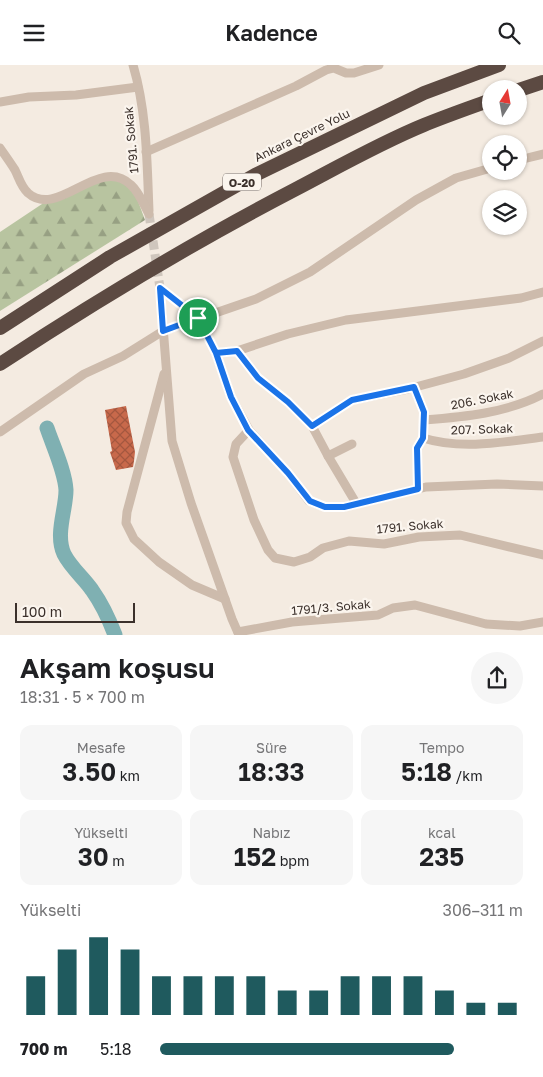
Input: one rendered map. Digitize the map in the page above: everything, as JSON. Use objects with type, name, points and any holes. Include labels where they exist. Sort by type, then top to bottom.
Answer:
[{"type":"highway","name":"Ankara Çevre Yolu","points":[[0,328],[110,257],[255,175],[424,93],[498,65]]},
{"type":"highway","points":[[528,88],[543,82]]},
{"type":"highway","name":"O-20","points":[[0,364],[200,241],[346,163],[423,126],[482,103]]},
{"type":"street","name":"1791. Sokak","points":[[0,148],[16,172],[22,186],[29,194],[48,200],[68,193],[92,180],[120,177],[132,185],[149,214],[146,152],[134,65]]},
{"type":"street","points":[[146,152],[334,67],[346,73],[354,73],[378,65]]},
{"type":"street","points":[[0,102],[23,97],[76,95],[138,87]]},
{"type":"street","points":[[527,158],[543,154]]},
{"type":"street","points":[[0,432],[84,374],[122,356],[163,331],[256,299],[310,273],[416,200],[456,178],[482,171]]},
{"type":"street","points":[[239,633],[225,599],[172,441],[160,288],[198,318],[216,353],[231,397],[248,430],[288,473],[310,501],[325,507],[344,507],[418,489],[497,484],[543,485]]},
{"type":"street","points":[[216,353],[237,351],[288,334],[346,320],[521,297],[543,292]]},
{"type":"street","points":[[312,426],[352,400],[464,375],[510,358],[543,341]]},
{"type":"street","points":[[237,351],[258,378],[288,402],[312,426],[356,503]]},
{"type":"street","points":[[166,369],[127,513],[126,523],[134,539],[159,562],[192,585],[225,599]]},
{"type":"street","points":[[414,387],[424,412],[423,438],[417,448],[418,489]]},
{"type":"street","name":"206. Sokak","points":[[424,420],[485,413],[526,403],[543,394]]},
{"type":"street","name":"1791. Sokak","points":[[248,430],[236,444],[233,457],[254,520],[268,550],[275,558],[294,562],[310,557],[324,548],[349,541],[384,544],[419,537],[453,535],[490,541],[543,555]]},
{"type":"street","name":"207. Sokak","points":[[423,438],[459,444],[543,437]]},
{"type":"street","points":[[328,456],[352,444]]},
{"type":"street","name":"1791/3. Sokak","points":[[239,633],[253,632],[292,622],[378,615],[393,608],[414,605],[486,624],[520,626],[543,623]]},
{"type":"green space","points":[[109,177],[132,185],[145,220],[0,311],[0,232],[48,200]]},
{"type":"building","points":[[126,406],[135,452],[134,461],[133,467],[116,470],[110,452],[112,451],[105,410]]},
{"type":"waterway","points":[[47,428],[61,467],[66,490],[61,530],[64,554],[96,595],[115,635]]},
{"type":"tunnel","points":[[149,214],[160,288]]},
{"type":"route","points":[[198,318],[163,331],[160,288],[198,318],[216,353],[231,397],[248,430],[288,473],[310,501],[325,507],[344,507],[418,489],[417,448],[423,438],[424,412],[414,387],[352,400],[312,426],[288,402],[258,378],[237,351],[216,353],[198,318]]}]
